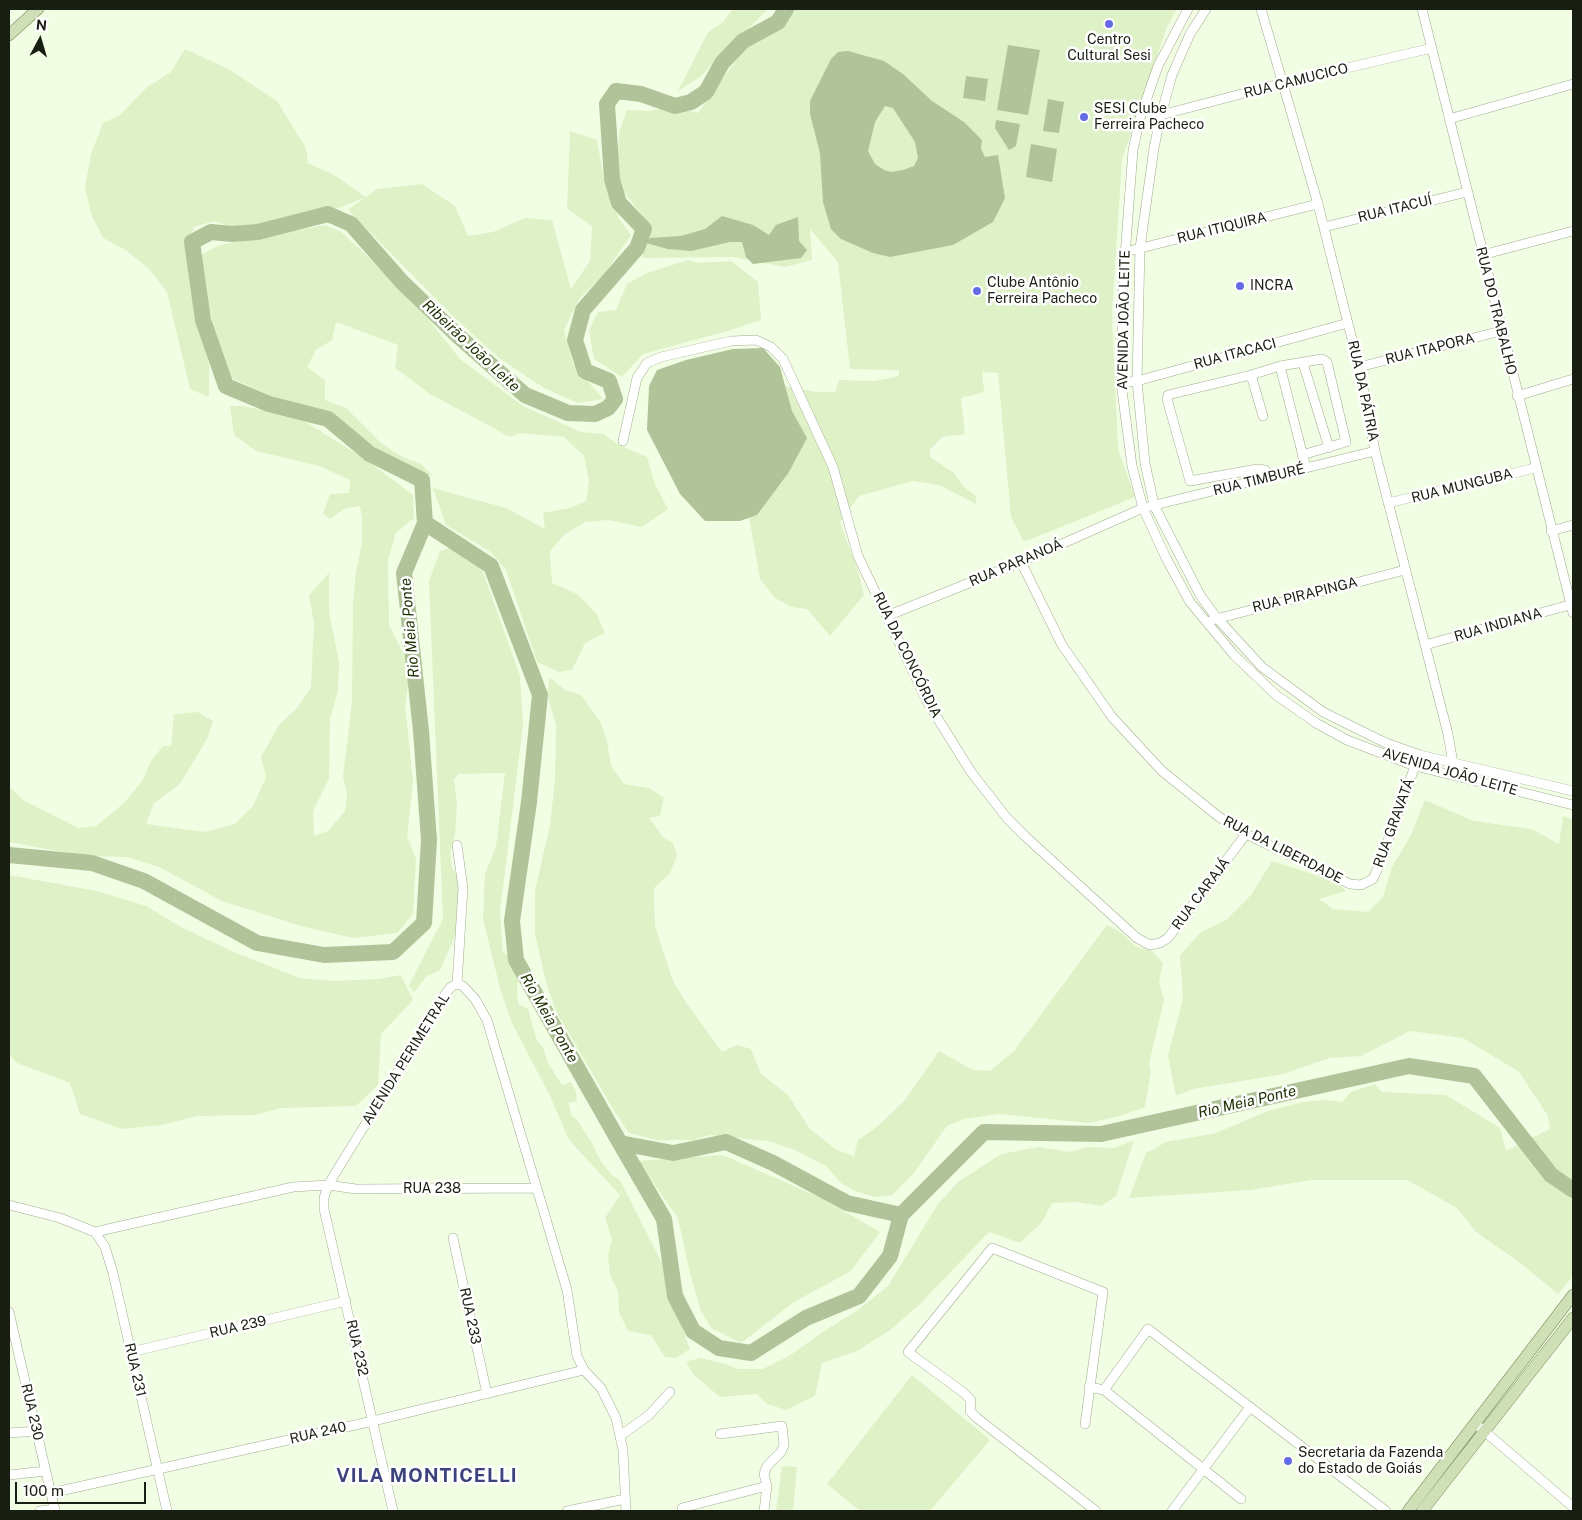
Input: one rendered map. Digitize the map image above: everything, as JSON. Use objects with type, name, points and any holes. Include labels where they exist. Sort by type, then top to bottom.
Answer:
[{"type":"main road","points":[[9,36],[38,9]]},
{"type":"main road","points":[[1422,1511],[1573,1295]]},
{"type":"main road","points":[[1408,1511],[1572,1324]]},
{"type":"street","name":"AVENIDA JOÃO LEITE","points":[[1188,9],[1158,66],[1140,118],[1134,150],[1123,282],[1121,383],[1132,466],[1142,508],[1190,602],[1206,624],[1252,674],[1316,723],[1347,740],[1415,766],[1573,805]]},
{"type":"street","name":"AVENIDA JOÃO LEITE","points":[[1206,9],[1190,34],[1172,75],[1154,148],[1140,248],[1138,381],[1145,463],[1154,505],[1191,580],[1216,618],[1262,667],[1323,712],[1386,743],[1453,763],[1573,791]]},
{"type":"street","name":"RUA DA PÁTRIA","points":[[1262,9],[1318,204],[1359,367],[1375,451],[1453,763],[1450,775]]},
{"type":"street","name":"RUA DO TRABALHO","points":[[1422,9],[1551,532],[1572,607]]},
{"type":"street","name":"RUA CAMUCICO","points":[[1161,115],[1282,83],[1432,48]]},
{"type":"street","points":[[1449,119],[1573,84]]},
{"type":"street","name":"RUA ITACUÍ","points":[[1324,227],[1467,192]]},
{"type":"street","name":"RUA ITIQUIRA","points":[[1125,252],[1318,204]]},
{"type":"street","points":[[1482,255],[1573,231]]},
{"type":"street","points":[[1123,282],[1140,281]]},
{"type":"street","name":"RUA ITACACI","points":[[1121,383],[1138,381],[1348,323]]},
{"type":"street","name":"RUA ITAPORA","points":[[1359,367],[1501,331]]},
{"type":"street","name":"RUA DA CONCÓRDIA","points":[[622,441],[637,378],[647,363],[661,357],[731,341],[756,340],[771,347],[783,359],[833,467],[858,556],[928,703],[971,772],[1007,818],[1137,938],[1150,944]]},
{"type":"street","points":[[1266,478],[1265,470],[1257,469],[1193,481],[1189,479],[1168,395],[1280,366],[1322,359],[1327,362],[1346,440],[1344,444],[1302,455]]},
{"type":"street","points":[[1303,363],[1329,448]]},
{"type":"street","points":[[1280,366],[1306,468]]},
{"type":"street","points":[[1250,375],[1263,416]]},
{"type":"street","points":[[1517,396],[1573,379]]},
{"type":"street","name":"RUA TIMBURÉ","points":[[1142,508],[1375,451]]},
{"type":"street","name":"RUA MUNGUBA","points":[[1388,503],[1535,468]]},
{"type":"street","points":[[1220,476],[1230,481],[1231,486]]},
{"type":"street","name":"RUA PARANOÁ","points":[[887,616],[1021,562],[1142,508]]},
{"type":"street","points":[[1551,532],[1573,525]]},
{"type":"street","name":"RUA DA LIBERDADE","points":[[1021,562],[1062,645],[1112,717],[1162,771],[1219,818],[1246,834],[1350,884],[1361,885],[1373,879]]},
{"type":"street","name":"RUA PIRAPINGA","points":[[1206,624],[1216,618],[1405,570]]},
{"type":"street","name":"RUA INDIANA","points":[[1425,645],[1572,607]]},
{"type":"street","name":"RUA GRAVATÁ","points":[[1373,879],[1415,766]]},
{"type":"street","name":"RUA CARAJÁ","points":[[1150,944],[1160,943],[1168,938],[1246,834]]},
{"type":"street","points":[[457,845],[463,888],[457,984]]},
{"type":"street","name":"AVENIDA PERIMETRAL","points":[[328,1185],[446,993],[457,984],[463,986],[475,999],[487,1020],[567,1290],[577,1356],[584,1370],[601,1388],[616,1418],[620,1436],[626,1511]]},
{"type":"street","points":[[9,1205],[60,1218],[95,1232],[293,1187],[328,1185]]},
{"type":"street","name":"RUA 238","points":[[328,1185],[356,1189],[537,1188]]},
{"type":"street","name":"RUA 232","points":[[328,1185],[324,1198],[324,1209],[374,1421],[393,1511]]},
{"type":"street","name":"RUA 231","points":[[95,1232],[105,1247],[113,1273],[167,1511]]},
{"type":"street","name":"RUA 233","points":[[453,1238],[487,1394]]},
{"type":"street","points":[[1085,1424],[1103,1292],[992,1248],[908,1352],[964,1393],[971,1400],[970,1411],[977,1418],[1096,1511]]},
{"type":"street","name":"RUA 239","points":[[131,1352],[346,1301]]},
{"type":"street","name":"RUA 230","points":[[9,1312],[55,1510]]},
{"type":"street","points":[[1104,1390],[1148,1329],[1386,1511]]},
{"type":"street","name":"RUA 240","points":[[51,1493],[374,1421],[584,1370]]},
{"type":"street","points":[[1089,1387],[1104,1390],[1241,1499]]},
{"type":"street","points":[[620,1436],[649,1415],[670,1392]]},
{"type":"street","points":[[1172,1511],[1250,1407]]},
{"type":"street","points":[[720,1434],[782,1426],[784,1444],[780,1452],[767,1466],[764,1479],[767,1486],[764,1511]]},
{"type":"street","points":[[1480,1428],[1573,1510]]},
{"type":"street","points":[[9,1433],[37,1431]]},
{"type":"street","points":[[9,1474],[46,1471]]},
{"type":"street","points":[[682,1508],[767,1486]]},
{"type":"street","points":[[567,1511],[625,1499]]},
{"type":"street","points":[[40,1511],[55,1510]]},
{"type":"shaded area","points":[[733,9],[768,9],[700,77],[678,91],[708,32],[723,22]]},
{"type":"shaded area","name":"Clube Antônio Ferreira Pacheco","points":[[791,9],[1177,9],[1167,27],[1122,160],[1112,314],[1118,449],[1135,497],[1024,542],[1011,517],[998,373],[982,372],[984,392],[961,398],[965,434],[942,437],[930,450],[930,457],[954,473],[964,487],[976,496],[976,504],[939,485],[913,481],[859,496],[840,522],[859,574],[864,595],[830,636],[807,609],[792,607],[775,598],[760,579],[749,517],[807,438],[792,411],[785,386],[816,392],[835,392],[839,380],[875,381],[899,376],[899,370],[850,369],[838,262],[810,229],[812,260],[785,267],[733,257],[643,258],[641,214],[625,193],[616,164],[620,130],[627,110],[650,111],[675,106],[698,113],[749,42],[787,19]]},
{"type":"shaded area","points":[[1008,45],[1040,50],[1028,115],[997,110]]},
{"type":"shaded area","points":[[185,49],[230,70],[277,101],[306,148],[308,163],[334,175],[366,197],[377,189],[422,184],[455,206],[468,236],[493,232],[525,218],[552,220],[571,289],[590,261],[592,226],[567,209],[570,131],[597,140],[604,180],[619,219],[631,235],[605,273],[579,299],[564,330],[573,364],[603,399],[578,403],[544,388],[499,358],[454,317],[348,210],[364,198],[339,208],[313,211],[262,226],[234,228],[214,221],[194,227],[187,242],[188,269],[201,335],[209,363],[209,397],[190,389],[167,292],[149,269],[126,250],[103,238],[91,214],[85,187],[91,154],[103,123],[120,115],[147,87],[171,72]]},
{"type":"shaded area","points":[[848,51],[884,61],[903,74],[932,101],[964,122],[982,140],[981,149],[985,157],[998,155],[1005,198],[993,222],[953,245],[890,257],[873,253],[841,239],[831,229],[823,202],[820,153],[810,114],[810,101],[831,59],[838,52]],"holes":[[[885,106],[893,108],[915,142],[918,158],[914,166],[891,172],[875,164],[868,151],[875,122]]]},
{"type":"shaded area","points":[[966,76],[988,79],[985,101],[963,98]]},
{"type":"shaded area","points":[[1048,99],[1064,102],[1059,133],[1043,131]]},
{"type":"shaded area","points":[[996,120],[1020,124],[1016,146],[1009,150],[995,128]]},
{"type":"shaded area","points":[[1031,144],[1057,149],[1052,182],[1026,177]]},
{"type":"shaded area","points":[[722,216],[753,225],[769,235],[776,225],[798,217],[799,241],[807,250],[801,258],[753,264],[746,257],[742,242],[730,242],[691,251],[668,249],[646,243],[650,238],[681,236],[705,229]]},
{"type":"shaded area","points":[[325,225],[341,232],[373,261],[429,320],[460,359],[523,406],[581,432],[603,434],[619,445],[647,457],[655,484],[668,509],[642,527],[608,520],[585,522],[565,534],[550,551],[552,583],[577,594],[596,613],[605,633],[585,643],[572,670],[559,672],[537,662],[506,570],[491,552],[446,525],[433,488],[506,508],[545,529],[543,513],[570,508],[586,501],[589,481],[584,456],[564,437],[520,433],[510,437],[430,394],[395,368],[398,345],[336,322],[332,340],[316,350],[307,367],[325,380],[325,400],[346,408],[381,443],[401,456],[421,464],[434,477],[390,458],[336,418],[289,404],[229,377],[194,258],[220,245]]},
{"type":"shaded area","points":[[688,260],[698,263],[731,261],[758,282],[761,320],[643,354],[622,377],[594,359],[589,330],[598,312],[616,310],[627,284],[647,273]]},
{"type":"shaded area","points":[[763,348],[780,367],[792,411],[807,438],[789,472],[757,515],[740,521],[705,521],[680,494],[647,430],[649,386],[657,370],[686,360],[733,349]]},
{"type":"shaded area","points":[[230,406],[244,406],[301,419],[365,459],[413,495],[414,518],[396,533],[388,560],[389,625],[405,656],[409,679],[405,705],[413,781],[407,837],[416,859],[413,914],[397,933],[353,938],[301,926],[222,901],[159,867],[127,857],[85,856],[9,842],[9,786],[23,800],[79,828],[96,826],[124,803],[142,781],[151,761],[163,746],[171,746],[174,714],[198,712],[213,721],[207,739],[180,784],[154,803],[146,824],[205,832],[235,824],[253,806],[266,777],[261,757],[279,725],[298,707],[311,687],[314,623],[309,595],[329,573],[329,612],[339,662],[338,691],[330,718],[329,779],[313,811],[314,836],[328,831],[345,811],[347,795],[343,776],[352,702],[353,602],[356,572],[362,543],[360,506],[344,509],[330,519],[323,513],[330,494],[349,493],[350,480],[319,466],[256,451],[234,435]]},
{"type":"shaded area","points":[[460,545],[482,569],[520,676],[523,725],[500,912],[503,953],[510,956],[521,969],[517,987],[518,1004],[528,1009],[537,1041],[543,1047],[548,1063],[562,1085],[571,1082],[576,1092],[577,1101],[569,1103],[571,1115],[577,1120],[592,1143],[601,1162],[613,1176],[620,1180],[663,1265],[671,1297],[690,1349],[676,1358],[665,1357],[651,1335],[628,1331],[619,1312],[618,1292],[610,1275],[608,1255],[612,1239],[605,1218],[620,1195],[569,1140],[550,1096],[512,1023],[501,992],[483,919],[485,874],[496,847],[505,773],[459,774],[454,779],[457,806],[455,836],[450,853],[452,867],[459,882],[459,927],[440,970],[427,976],[414,992],[409,985],[443,919],[429,581],[440,551]]},
{"type":"shaded area","points":[[549,677],[565,690],[581,695],[601,723],[607,741],[611,766],[624,784],[649,788],[664,798],[660,816],[649,818],[664,838],[673,843],[677,856],[670,873],[654,888],[655,926],[673,981],[687,1004],[722,1052],[737,1045],[751,1049],[761,1074],[788,1095],[810,1129],[837,1150],[854,1156],[858,1140],[878,1126],[905,1100],[939,1051],[973,1070],[990,1071],[1014,1051],[1107,925],[1122,933],[1136,947],[1151,950],[1163,963],[1159,982],[1164,1000],[1149,1064],[1151,1070],[1145,1107],[1120,1116],[1089,1123],[999,1114],[964,1119],[947,1126],[913,1174],[892,1195],[875,1197],[855,1191],[841,1183],[826,1166],[795,1150],[768,1141],[709,1135],[694,1140],[657,1140],[629,1133],[556,1011],[546,982],[535,934],[535,891],[550,825],[555,780],[556,725],[548,697]]},
{"type":"shaded area","points":[[1425,800],[1474,821],[1532,829],[1559,844],[1563,816],[1573,819],[1573,1276],[1558,1294],[1523,1265],[1476,1232],[1457,1208],[1407,1180],[1312,1180],[1250,1190],[1129,1198],[1146,1153],[1166,1142],[1216,1133],[1268,1111],[1303,1102],[1324,1100],[1342,1102],[1351,1092],[1375,1084],[1382,1092],[1446,1095],[1500,1128],[1506,1151],[1550,1129],[1548,1116],[1519,1072],[1463,1038],[1410,1031],[1361,1056],[1329,1058],[1284,1074],[1193,1089],[1176,1096],[1168,1056],[1183,998],[1180,955],[1201,932],[1226,920],[1251,895],[1272,861],[1335,881],[1346,891],[1319,899],[1333,909],[1368,912],[1383,897],[1392,867],[1411,835]]},
{"type":"shaded area","points":[[9,875],[97,891],[146,906],[183,928],[236,953],[300,978],[332,981],[378,979],[401,975],[413,1000],[381,1034],[378,1085],[356,1106],[281,1108],[255,1115],[197,1116],[162,1125],[121,1129],[80,1114],[70,1083],[17,1063],[9,1055]]},
{"type":"shaded area","points":[[1134,1140],[1116,1196],[1101,1206],[1078,1202],[1052,1203],[1042,1222],[1020,1243],[989,1232],[918,1306],[890,1330],[857,1351],[822,1363],[815,1396],[786,1410],[767,1404],[757,1394],[720,1397],[693,1374],[686,1362],[700,1358],[723,1363],[738,1369],[763,1369],[789,1356],[858,1310],[888,1286],[938,1204],[958,1182],[1001,1154],[1039,1147],[1069,1152],[1089,1147],[1114,1148]]},
{"type":"shaded area","points":[[723,1155],[821,1198],[880,1232],[851,1271],[794,1302],[741,1343],[711,1328],[701,1311],[690,1274],[678,1218],[638,1161]]},
{"type":"shaded area","points":[[912,1375],[990,1440],[930,1511],[860,1511],[827,1484]]},
{"type":"shaded area","points":[[782,1466],[797,1467],[793,1511],[776,1511]]},
{"type":"waterway","name":"Ribeirão João Leite","points":[[9,855],[92,863],[144,881],[257,943],[324,955],[393,952],[424,923],[429,840],[421,731],[404,573],[425,523],[422,480],[370,454],[328,419],[269,404],[226,386],[203,320],[192,242],[211,232],[232,234],[258,232],[328,214],[351,224],[402,282],[457,335],[525,395],[568,413],[595,414],[608,408],[615,399],[609,381],[585,371],[575,340],[583,310],[637,248],[644,229],[619,203],[612,179],[607,104],[616,91],[641,94],[675,106],[691,102],[706,92],[722,63],[743,41],[778,22],[786,9]]},
{"type":"waterway","name":"Rio Meia Ponte","points":[[425,523],[491,566],[540,695],[529,802],[512,921],[516,960],[620,1143],[673,1153],[726,1142],[773,1163],[847,1203],[901,1215],[984,1132],[1101,1134],[1409,1066],[1474,1076],[1551,1175],[1573,1190]]},
{"type":"waterway","name":"Rio Meia Ponte","points":[[620,1143],[664,1219],[675,1296],[693,1331],[719,1348],[751,1353],[806,1318],[859,1296],[890,1256],[901,1215]]},
{"type":"place","name":"Centro Cultural Sesi","points":[[1109,24]]},
{"type":"place","name":"SESI Clube Ferreira Pacheco","points":[[1084,117]]},
{"type":"place","name":"INCRA","points":[[1240,286]]},
{"type":"place","name":"Clube Antônio Ferreira Pacheco","points":[[977,291]]},
{"type":"place","name":"Secretaria da Fazenda do Estado de Goiás","points":[[1288,1461]]},
{"type":"district","name":"VILA MONTICELLI","points":[[427,1476]]}]
